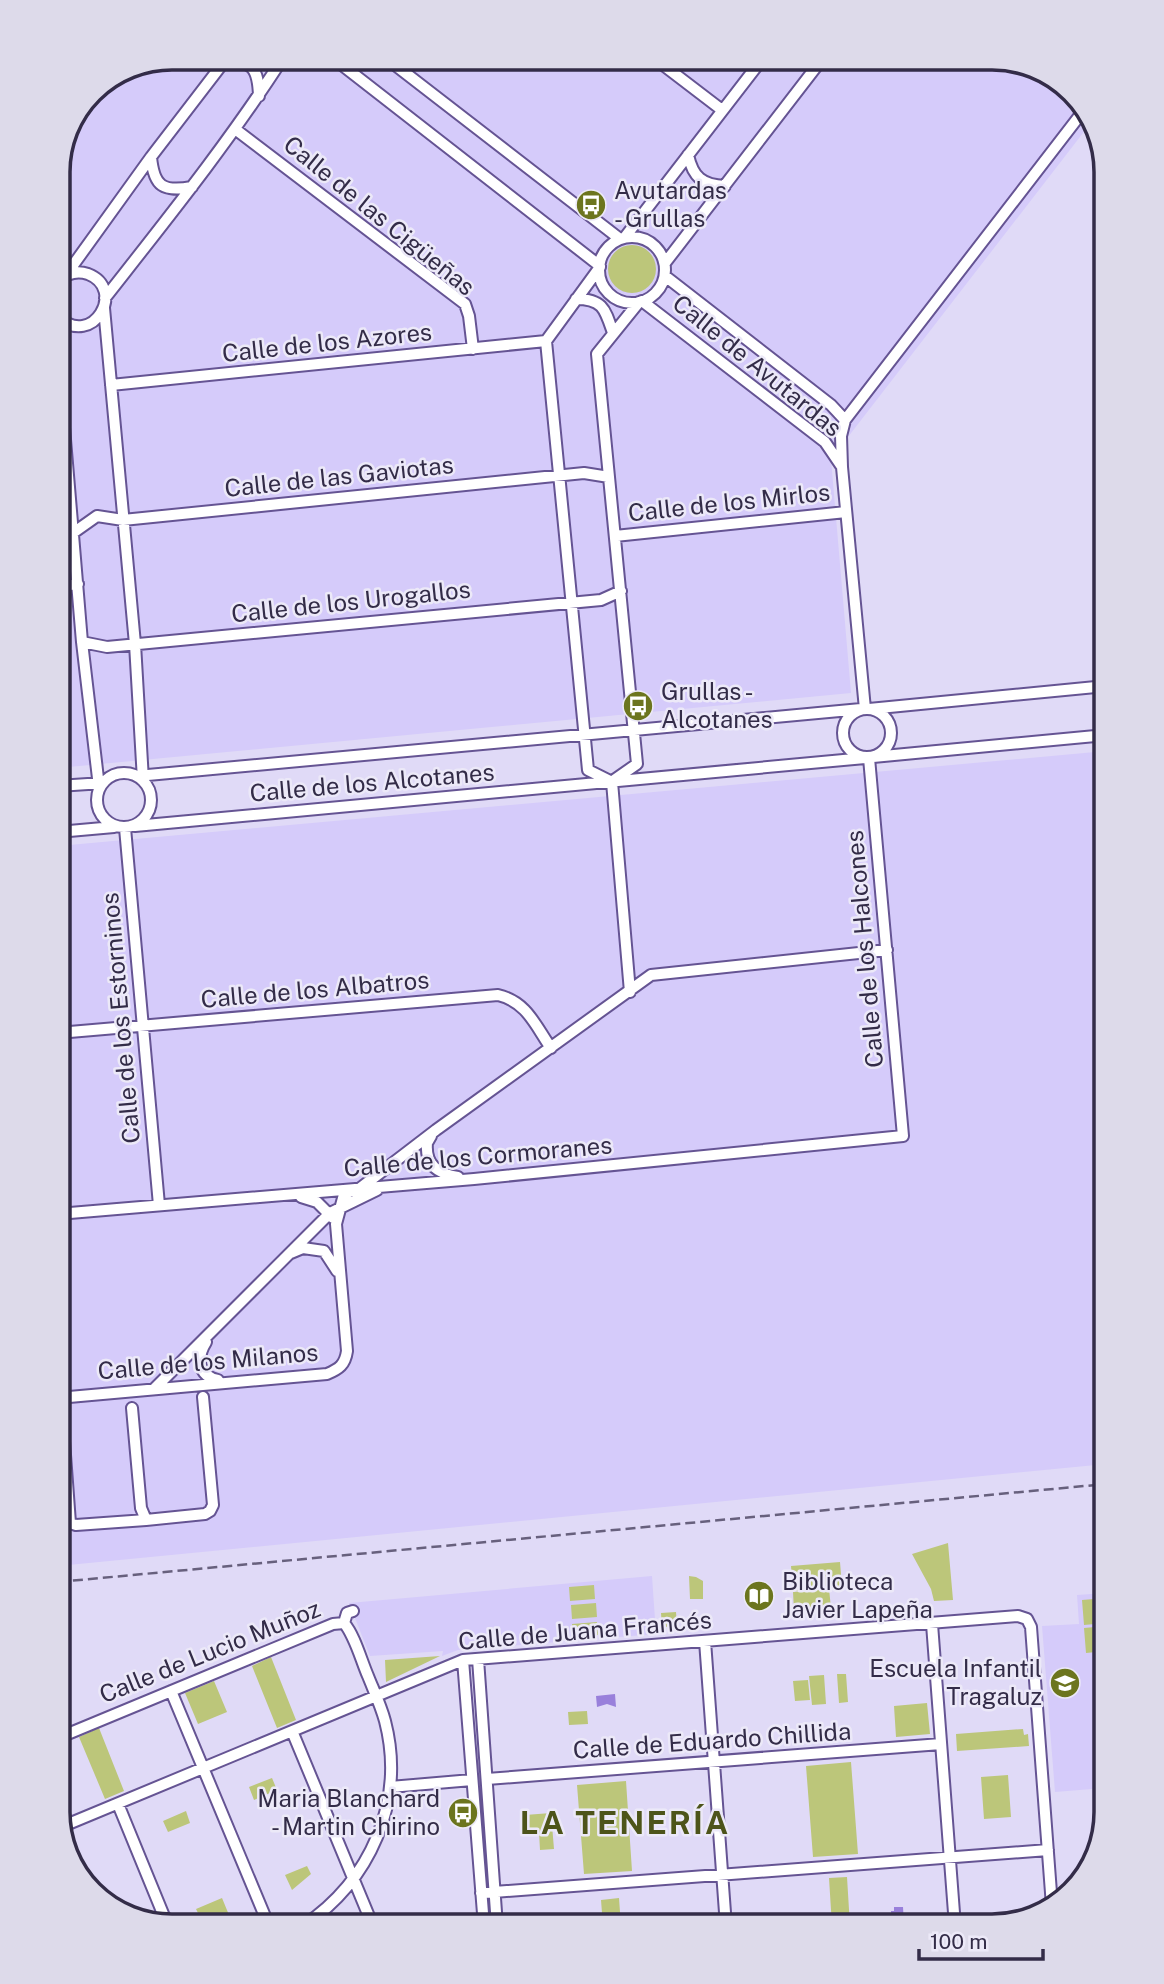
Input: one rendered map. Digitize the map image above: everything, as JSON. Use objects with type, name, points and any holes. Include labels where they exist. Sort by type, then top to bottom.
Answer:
[{"type":"street","points":[[70,267],[218,70]]},
{"type":"street","points":[[254,70],[258,77],[259,96]]},
{"type":"street","points":[[70,324],[85,326],[93,322],[276,70]]},
{"type":"street","points":[[348,70],[600,267],[604,287],[611,294],[619,300],[640,302]]},
{"type":"street","points":[[402,70],[622,238],[636,237],[654,245],[665,263],[665,276],[657,292],[640,302],[597,354],[637,764],[612,782]]},
{"type":"street","points":[[670,70],[722,110]]},
{"type":"street","points":[[612,782],[588,770],[546,341],[600,267],[606,250],[622,238],[754,70]]},
{"type":"street","points":[[665,263],[814,70]]},
{"type":"street","points":[[845,420],[1078,118]]},
{"type":"street","name":"Calle de las Cigüeñas","points":[[235,129],[465,304],[470,317],[473,349]]},
{"type":"street","points":[[688,155],[697,178],[712,186],[725,186]]},
{"type":"street","points":[[151,157],[153,176],[162,187],[176,190],[192,187]]},
{"type":"street","points":[[70,276],[83,272],[99,281],[105,303],[135,644],[141,777],[149,789],[151,800],[150,810],[144,819],[125,827],[105,821],[96,802],[100,784],[82,642],[70,503]]},
{"type":"street","name":"Calle de Avutardas","points":[[665,276],[831,405],[845,420],[841,436],[842,467],[865,709]]},
{"type":"street","points":[[576,299],[592,299],[605,310],[613,332]]},
{"type":"street","name":"Calle de Avutardas","points":[[640,302],[825,442],[842,467]]},
{"type":"street","name":"Calle de los Azores","points":[[111,385],[546,341]]},
{"type":"street","name":"Calle de las Gaviotas","points":[[73,533],[97,516],[123,520],[584,473],[609,477]]},
{"type":"street","name":"Calle de los Mirlos","points":[[615,536],[846,512]]},
{"type":"street","points":[[70,585],[78,584]]},
{"type":"street","name":"Calle de los Urogallos","points":[[82,642],[107,647],[601,600],[621,591]]},
{"type":"street","name":"Calle de los Alcotanes","points":[[141,777],[1094,687]]},
{"type":"street","points":[[865,709],[883,714],[891,727],[890,742],[886,749],[869,757],[851,752],[843,739],[844,724],[848,717],[865,709]]},
{"type":"street","name":"Calle de los Alcotanes","points":[[70,831],[1094,735]]},
{"type":"street","name":"Calle de los Halcones","points":[[869,757],[903,1136]]},
{"type":"street","points":[[70,785],[100,784],[111,776],[122,773],[141,777]]},
{"type":"street","points":[[612,782],[630,992]]},
{"type":"street","name":"Calle de los Estorninos","points":[[125,827],[159,1205]]},
{"type":"street","points":[[335,1215],[349,1192],[359,1189],[651,975],[887,950]]},
{"type":"street","name":"Calle de los Albatros","points":[[70,1033],[498,995],[513,999],[521,1005],[551,1048]]},
{"type":"street","points":[[436,1130],[426,1143],[429,1160],[436,1170],[445,1175],[474,1179]]},
{"type":"street","name":"Calle de los Cormoranes","points":[[70,1213],[474,1179],[903,1136]]},
{"type":"street","points":[[153,1388],[289,1254],[335,1215],[383,1187]]},
{"type":"street","points":[[295,1195],[317,1202],[335,1215]]},
{"type":"street","name":"Calle de los Milanos","points":[[70,1397],[327,1374],[338,1369],[345,1361],[347,1351],[335,1215]]},
{"type":"street","points":[[289,1254],[303,1248],[324,1251],[340,1278]]},
{"type":"street","points":[[214,1328],[200,1350],[200,1367],[210,1378],[228,1382]]},
{"type":"street","points":[[70,1511],[71,1523],[76,1525],[205,1514],[210,1511],[212,1505],[203,1397]]},
{"type":"street","points":[[132,1408],[141,1508],[146,1520]]},
{"type":"street","points":[[344,1623],[347,1613],[353,1611]]},
{"type":"street","name":"Calle de Juana Francés","points":[[71,1823],[463,1660],[1018,1616],[1027,1619],[1031,1628],[1048,1850]]},
{"type":"street","name":"Calle de Lucio Muñoz","points":[[70,1733],[333,1624],[344,1623],[377,1696],[385,1721],[390,1746],[390,1787],[377,1838],[354,1880],[318,1914]]},
{"type":"street","points":[[932,1624],[954,1914]]},
{"type":"street","points":[[705,1641],[725,1914]]},
{"type":"street","points":[[478,1659],[496,1914]]},
{"type":"street","points":[[463,1660],[483,1914]]},
{"type":"street","points":[[171,1691],[264,1914]]},
{"type":"street","points":[[292,1731],[368,1914]]},
{"type":"street","name":"Calle de Eduardo Chillida","points":[[487,1779],[941,1744]]},
{"type":"street","points":[[390,1787],[472,1780]]},
{"type":"street","points":[[118,1804],[163,1914]]},
{"type":"street","points":[[481,1893],[1048,1850],[1051,1895]]},
{"type":"shaded area","points":[[172,70],[998,70],[1025,75],[1059,95],[1077,116],[1085,131],[831,459],[851,693],[70,767],[70,166],[78,133],[87,116],[100,100],[116,87],[152,72]]},
{"type":"shaded area","points":[[1094,752],[1094,1465],[70,1565],[70,845]]},
{"type":"shaded area","points":[[652,1576],[656,1634],[458,1650],[442,1656],[443,1651],[370,1656],[349,1603]]},
{"type":"shaded area","name":"Escuela Infantil Tragaluz","points":[[1094,1594],[1094,1811],[1092,1789],[1055,1792],[1042,1626],[1079,1624],[1077,1595]]},
{"type":"shaded area","points":[[615,1694],[616,1707],[607,1704],[597,1707],[596,1696]]},
{"type":"shaded area","points":[[894,1907],[903,1907],[903,1914],[891,1914],[891,1911],[894,1911]]},
{"type":"green space","points":[[632,245],[641,246],[649,252],[655,260],[655,278],[649,286],[641,292],[632,293],[623,292],[615,286],[609,278],[608,269],[609,260],[615,252],[623,246]]},
{"type":"green space","points":[[948,1543],[953,1600],[934,1601],[931,1589],[912,1554]]},
{"type":"green space","points":[[840,1562],[842,1587],[793,1591],[791,1566]]},
{"type":"green space","points":[[689,1576],[703,1581],[703,1599],[690,1599]]},
{"type":"green space","points":[[594,1585],[595,1599],[570,1601],[569,1587]]},
{"type":"green space","points":[[829,1589],[831,1608],[794,1611],[793,1592]]},
{"type":"green space","points":[[1094,1599],[1094,1624],[1084,1625],[1082,1600]]},
{"type":"green space","points":[[596,1603],[597,1617],[572,1619],[571,1605]]},
{"type":"green space","points":[[676,1612],[677,1626],[662,1627],[661,1613]]},
{"type":"green space","points":[[597,1622],[598,1635],[573,1637],[572,1624]]},
{"type":"green space","points":[[1094,1627],[1094,1652],[1086,1653],[1084,1628]]},
{"type":"green space","points":[[440,1656],[386,1682],[385,1660]]},
{"type":"green space","points":[[271,1657],[296,1720],[277,1728],[252,1666]]},
{"type":"green space","points":[[837,1674],[846,1674],[848,1702],[839,1703]]},
{"type":"green space","points":[[824,1675],[826,1704],[812,1705],[809,1676]]},
{"type":"green space","points":[[808,1680],[810,1700],[795,1701],[793,1681]]},
{"type":"green space","points":[[214,1681],[227,1712],[198,1724],[185,1693]]},
{"type":"green space","points":[[927,1703],[930,1734],[896,1737],[894,1706]]},
{"type":"green space","points":[[587,1711],[588,1724],[569,1725],[568,1712]]},
{"type":"green space","points":[[99,1728],[124,1791],[105,1799],[79,1737]]},
{"type":"green space","points":[[1023,1729],[1024,1735],[1028,1734],[1029,1746],[957,1751],[956,1734]]},
{"type":"green space","points":[[851,1762],[858,1854],[813,1857],[806,1766]]},
{"type":"green space","points":[[1008,1775],[1011,1817],[984,1819],[981,1777]]},
{"type":"green space","points":[[272,1778],[277,1790],[254,1800],[249,1787]]},
{"type":"green space","points":[[626,1781],[632,1871],[584,1874],[577,1785]]},
{"type":"green space","points":[[186,1811],[190,1823],[168,1832],[163,1821]]},
{"type":"green space","points":[[551,1813],[554,1849],[540,1850],[539,1832],[527,1833],[525,1815]]},
{"type":"green space","points":[[307,1866],[311,1874],[292,1890],[285,1875]]},
{"type":"green space","points":[[847,1877],[849,1914],[831,1914],[829,1878]]},
{"type":"green space","points":[[222,1898],[229,1914],[198,1914],[196,1909]]},
{"type":"green space","points":[[619,1898],[620,1914],[602,1914],[601,1900]]},
{"type":"railway","points":[[70,1581],[1094,1485]]},
{"type":"place","name":"Avutardas - Grullas","points":[[591,205]]},
{"type":"place","name":"Grullas - Alcotanes","points":[[638,706]]},
{"type":"place","name":"Biblioteca Javier Lapeña","points":[[759,1596]]},
{"type":"place","name":"Escuela Infantil Tragaluz","points":[[1065,1683]]},
{"type":"place","name":"Maria Blanchard - Martin Chirino","points":[[463,1813]]},
{"type":"district","name":"LA TENERÍA","points":[[625,1823]]}]
